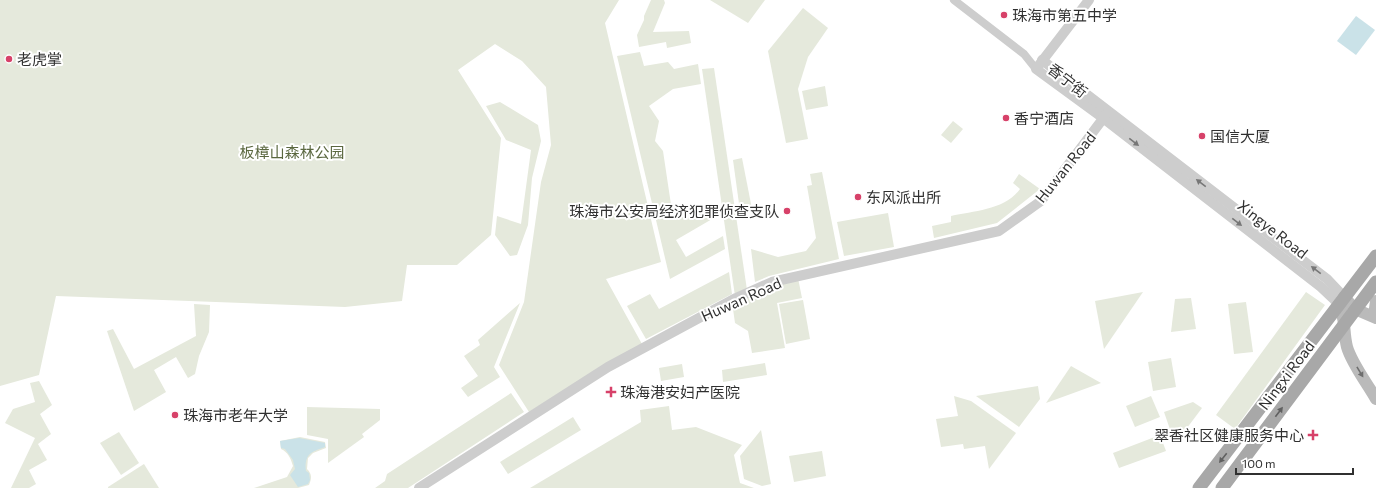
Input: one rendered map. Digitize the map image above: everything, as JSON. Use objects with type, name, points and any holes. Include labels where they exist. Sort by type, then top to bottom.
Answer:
[{"type":"main road","name":"Ningxi Road","points":[[1199,488],[1376,256]]},
{"type":"main road","name":"Ningxi Road","points":[[1222,488],[1376,282]]},
{"type":"main road","name":"Xingye Road","points":[[1341,300],[1355,309],[1375,317]]},
{"type":"main road","name":"Xingye Road","points":[[1341,300],[1347,346],[1350,356],[1376,399]]},
{"type":"main road","points":[[1375,317],[1376,301]]},
{"type":"main road","points":[[1313,366],[1335,346],[1347,346]]},
{"type":"main road","points":[[1278,386],[1291,395]]},
{"type":"street","name":"香宁街","points":[[954,0],[1024,54],[1036,69],[1106,115]]},
{"type":"street","points":[[1036,69],[1089,0]]},
{"type":"street","name":"香宁街","points":[[1024,54],[1042,60],[1106,115]]},
{"type":"street","name":"Xingye Road","points":[[1106,115],[1327,279],[1341,300]]},
{"type":"street","name":"Huwan Road","points":[[419,488],[608,367],[736,298],[772,282],[999,231],[1041,201],[1106,115]]},
{"type":"green space","name":"板樟山森林公园","points":[[0,0],[619,0],[605,23],[661,262],[606,279],[642,344],[529,412],[499,365],[524,302],[541,182],[551,145],[546,87],[522,61],[495,44],[458,70],[501,138],[491,235],[457,265],[407,265],[402,301],[345,307],[56,296],[39,375],[0,386]]},
{"type":"green space","points":[[651,0],[664,0],[665,3],[653,32],[689,31],[691,43],[667,48],[666,42],[639,47],[637,35]]},
{"type":"green space","points":[[710,0],[765,0],[748,23]]},
{"type":"green space","points":[[803,8],[828,28],[808,57],[798,89],[808,139],[786,143],[768,51]]},
{"type":"green space","points":[[640,52],[644,66],[668,62],[674,69],[698,64],[701,84],[673,89],[649,106],[659,121],[655,141],[663,151],[673,218],[698,214],[718,203],[719,215],[676,240],[686,257],[723,236],[725,249],[670,279],[617,56]]},
{"type":"green space","points":[[714,68],[747,290],[735,296],[702,69]]},
{"type":"green space","points":[[825,86],[828,106],[806,110],[802,91]]},
{"type":"green space","points":[[500,102],[538,125],[541,141],[532,178],[528,225],[517,255],[510,256],[495,235],[497,216],[521,224],[531,150],[506,140],[486,106]]},
{"type":"green space","points":[[953,121],[963,129],[951,143],[941,135]]},
{"type":"green space","points":[[742,158],[752,209],[740,211],[733,160]]},
{"type":"green space","points":[[822,172],[839,259],[769,276],[755,282],[751,249],[778,257],[806,251],[816,238],[807,186],[812,185],[810,174]]},
{"type":"green space","points":[[1019,174],[1040,189],[997,223],[934,238],[932,226],[951,222],[951,216],[979,211],[998,205],[1014,196],[1020,189],[1013,183]]},
{"type":"green space","points":[[888,213],[894,247],[844,256],[837,222]]},
{"type":"green space","points":[[729,272],[732,294],[646,339],[627,306],[650,294],[659,309]]},
{"type":"green space","points":[[798,278],[802,298],[777,303],[785,348],[752,353],[748,331],[735,323],[732,302],[773,284]]},
{"type":"green space","points":[[1143,292],[1104,349],[1095,301]]},
{"type":"green space","points":[[1306,292],[1325,305],[1235,429],[1216,415]]},
{"type":"green space","points":[[1191,298],[1196,329],[1171,332],[1175,299]]},
{"type":"green space","points":[[803,300],[810,339],[786,344],[779,304]]},
{"type":"green space","points":[[1246,302],[1253,352],[1234,354],[1228,304]]},
{"type":"green space","points":[[520,303],[494,367],[500,377],[468,397],[461,388],[478,376],[464,356],[480,345],[478,340]]},
{"type":"green space","points":[[194,304],[210,305],[209,332],[199,356],[195,374],[188,378],[176,357],[154,370],[166,392],[134,411],[107,331],[113,329],[134,369],[196,336]]},
{"type":"green space","points":[[1171,358],[1176,387],[1153,391],[1148,362]]},
{"type":"green space","points":[[765,363],[767,375],[723,382],[722,370]]},
{"type":"green space","points":[[682,364],[684,377],[661,381],[659,368]]},
{"type":"green space","points":[[1071,366],[1101,383],[1046,403]]},
{"type":"green space","points":[[39,381],[52,405],[40,414],[51,434],[38,444],[47,460],[29,470],[36,484],[29,488],[11,488],[35,438],[5,423],[13,409],[35,402],[30,383]]},
{"type":"green space","points":[[1038,386],[1040,399],[1019,427],[976,396]]},
{"type":"green space","points":[[511,393],[524,412],[408,488],[375,488],[385,481],[387,474]]},
{"type":"green space","points":[[954,396],[971,401],[1016,433],[989,469],[985,446],[964,449],[963,444],[941,447],[936,419],[958,416]]},
{"type":"green space","points":[[1151,396],[1160,417],[1135,427],[1126,406]]},
{"type":"green space","points":[[1193,402],[1202,408],[1175,444],[1164,412]]},
{"type":"green space","points":[[669,406],[672,430],[696,427],[742,445],[734,455],[740,483],[754,488],[530,488],[641,422],[640,410]]},
{"type":"green space","points":[[307,407],[380,409],[380,420],[362,434],[364,437],[328,463],[328,439],[307,435]]},
{"type":"green space","points":[[573,417],[581,430],[508,474],[500,462]]},
{"type":"green space","points":[[761,430],[771,484],[762,486],[744,479],[740,456]]},
{"type":"green space","points":[[119,432],[139,463],[121,475],[100,443]]},
{"type":"green space","points":[[1160,435],[1166,451],[1119,468],[1113,453]]},
{"type":"green space","points":[[300,437],[325,442],[326,448],[313,453],[308,458],[307,469],[311,476],[309,485],[298,488],[254,488],[287,477],[293,466],[289,456],[281,449],[280,441]]},
{"type":"green space","points":[[822,451],[826,476],[794,482],[789,456]]},
{"type":"green space","points":[[144,464],[159,488],[108,488],[108,487]]},
{"type":"water","points":[[1356,16],[1375,30],[1356,55],[1337,41]]},
{"type":"water","points":[[299,438],[325,443],[325,447],[312,452],[307,457],[306,471],[309,473],[310,480],[308,484],[298,487],[290,475],[295,469],[293,460],[285,449],[281,448],[280,441]]},
{"type":"place","name":"珠海市第五中学","points":[[1004,15]]},
{"type":"place","name":"老虎掌","points":[[9,59]]},
{"type":"place","name":"香宁酒店","points":[[1006,118]]},
{"type":"place","name":"国信大厦","points":[[1202,136]]},
{"type":"place","name":"东风派出所","points":[[858,197]]},
{"type":"place","name":"珠海市公安局经济犯罪侦查支队","points":[[787,211]]},
{"type":"place","name":"珠海港安妇产医院","points":[[611,392]]},
{"type":"place","name":"珠海市老年大学","points":[[175,415]]},
{"type":"place","name":"翠香社区健康服务中心","points":[[1313,435]]}]
